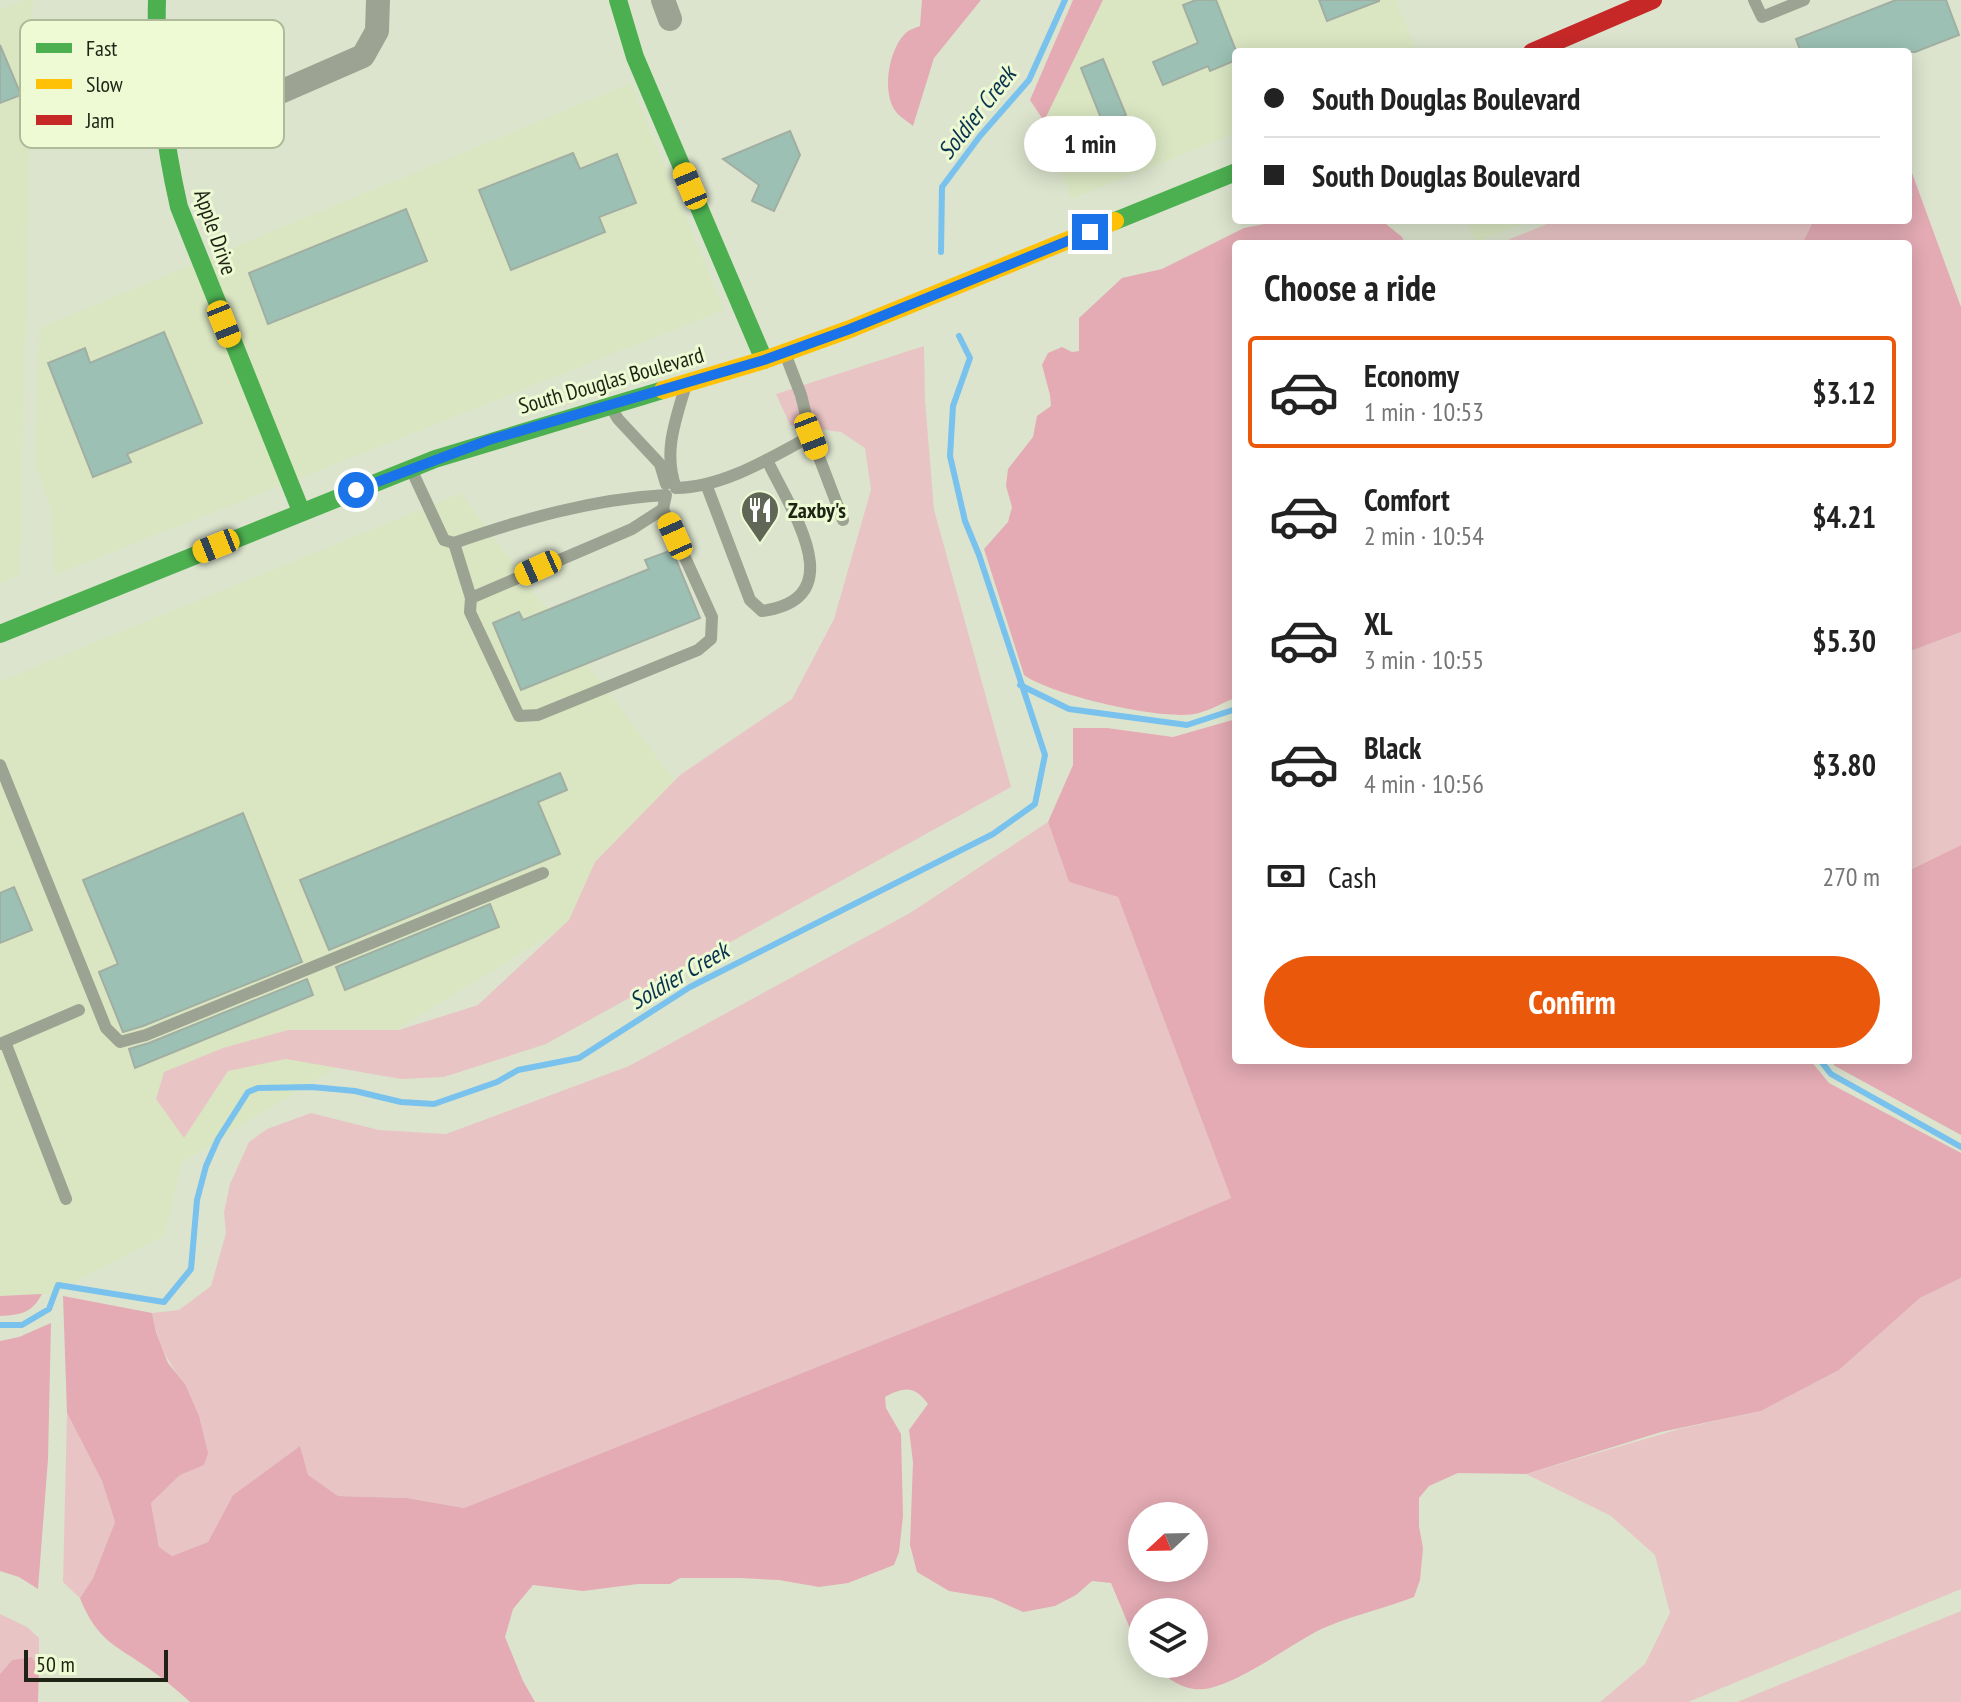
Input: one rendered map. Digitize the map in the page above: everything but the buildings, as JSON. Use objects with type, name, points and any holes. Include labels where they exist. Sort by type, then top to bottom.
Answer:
[{"type":"main road","name":"Apple Drive","points":[[156,20],[157,0]]},
{"type":"main road","points":[[618,0],[635,57],[764,360]]},
{"type":"main road","points":[[1541,48],[1653,0]]},
{"type":"main road","name":"Apple Drive","points":[[168,148],[179,207],[301,511]]},
{"type":"main road","name":"South Douglas Boulevard","points":[[0,634],[410,468],[489,440],[784,353],[1232,174]]},
{"type":"street","points":[[284,90],[363,56],[377,31],[378,0]]},
{"type":"lane","points":[[1754,0],[1762,17],[1804,0]]},
{"type":"lane","points":[[784,353],[843,520]]},
{"type":"lane","points":[[454,543],[471,598],[470,612],[519,716],[538,715],[688,655],[711,639],[712,617],[663,509],[669,445],[686,383]]},
{"type":"lane","points":[[611,406],[618,419],[665,468],[676,488],[706,484],[767,460],[811,436]]},
{"type":"lane","points":[[706,484],[750,600],[762,611],[783,606],[805,593],[813,564],[802,533],[767,460]]},
{"type":"lane","points":[[410,468],[444,540],[454,543],[549,513],[625,497],[666,495]]},
{"type":"lane","points":[[471,598],[632,529],[663,509]]},
{"type":"lane","points":[[0,765],[106,1028],[120,1042],[146,1035],[543,873]]},
{"type":"lane","points":[[66,1199],[3,1043],[79,1010]]},
{"type":"shaded area","points":[[24,0],[33,0],[33,20],[20,20],[20,148],[30,148],[20,575],[0,583],[0,10]]},
{"type":"shaded area","points":[[922,0],[981,0],[934,58],[913,126],[894,109],[888,79],[892,57],[901,38],[920,26]]},
{"type":"shaded area","points":[[1073,0],[1103,0],[1044,121],[1030,100]]},
{"type":"shaded area","points":[[1103,0],[1396,0],[1415,48],[1232,48],[1232,135],[1071,199],[1044,121]]},
{"type":"shaded area","points":[[631,83],[724,310],[55,575],[50,504],[35,465],[39,328]]},
{"type":"shaded area","points":[[1912,173],[1961,307],[1961,632],[1912,650],[1912,240],[1804,240],[1812,224],[1912,224]]},
{"type":"shaded area","points":[[1264,224],[1386,224],[1403,240],[1232,240],[1232,699],[1194,714],[1178,715],[1132,710],[1081,698],[1038,683],[1024,675],[984,549],[1008,522],[1012,507],[1006,486],[1008,469],[1033,437],[1037,416],[1051,406],[1042,365],[1048,353],[1062,347],[1072,352],[1079,351],[1079,318],[1122,278],[1162,269],[1244,228]]},
{"type":"shaded area","points":[[1469,224],[1520,224],[1481,240],[1475,240]]},
{"type":"shaded area","points":[[1547,224],[1812,224],[1804,240],[1508,240]]},
{"type":"shaded area","points":[[924,346],[934,510],[1011,787],[546,1044],[444,1077],[401,1079],[286,1059],[228,1071],[184,1138],[156,1099],[164,1072],[223,1048],[288,1030],[399,1030],[478,1005],[569,920],[595,862],[680,775],[792,699],[834,619],[871,490],[865,448],[841,432],[790,425],[776,394]]},
{"type":"shaded area","points":[[461,493],[714,834],[181,1163],[165,1235],[51,1294],[0,1296],[0,681]]},
{"type":"shaded area","points":[[1961,632],[1961,845],[1912,869],[1912,650]]},
{"type":"shaded area","points":[[1232,720],[1232,1064],[1813,1064],[1829,1083],[1961,1153],[1961,1278],[1920,1298],[1839,1370],[1761,1411],[1661,1432],[1526,1474],[1458,1473],[1429,1486],[1419,1498],[1423,1548],[1420,1580],[1414,1597],[1326,1627],[1242,1675],[1208,1688],[1182,1686],[1169,1678],[1208,1678],[1208,1598],[1128,1598],[1128,1624],[1111,1583],[1092,1581],[1076,1595],[1055,1606],[1023,1612],[992,1598],[949,1591],[917,1572],[910,1545],[913,1462],[909,1430],[928,1404],[918,1393],[908,1390],[885,1397],[886,1408],[901,1434],[903,1516],[899,1552],[894,1565],[848,1583],[819,1587],[779,1580],[740,1578],[680,1578],[670,1584],[638,1584],[583,1591],[533,1585],[513,1609],[505,1637],[535,1702],[190,1702],[160,1676],[102,1635],[80,1598],[93,1578],[115,1522],[102,1481],[67,1413],[63,1296],[152,1313],[168,1363],[185,1384],[199,1416],[208,1453],[204,1465],[180,1475],[151,1503],[159,1547],[172,1556],[208,1542],[233,1495],[300,1446],[308,1475],[338,1496],[407,1498],[464,1508],[1095,1256],[1231,1198],[1118,897],[1069,882],[1048,822],[1073,765],[1073,728],[1107,728],[1173,737]]},
{"type":"shaded area","points":[[1048,822],[1069,882],[1118,897],[1231,1198],[1095,1256],[464,1508],[407,1498],[338,1496],[307,1475],[300,1446],[233,1495],[208,1542],[172,1556],[159,1547],[151,1503],[180,1475],[185,1384],[164,1351],[152,1313],[179,1310],[211,1286],[226,1233],[224,1212],[230,1184],[249,1142],[267,1129],[311,1113],[379,1130],[446,1134],[629,1066],[910,913]]},
{"type":"shaded area","points":[[1961,845],[1961,1135],[1833,1064],[1912,1064],[1912,869]]},
{"type":"shaded area","points":[[1961,1278],[1961,1589],[1688,1702],[1600,1702],[1645,1664],[1670,1613],[1655,1555],[1611,1516],[1526,1474],[1679,1429],[1761,1411],[1839,1370],[1920,1298]]},
{"type":"shaded area","points":[[42,1294],[25,1312],[0,1316],[0,1296]]},
{"type":"shaded area","points":[[51,1323],[48,1459],[38,1589],[19,1577],[0,1571],[0,1341],[19,1337]]},
{"type":"shaded area","points":[[67,1413],[102,1481],[115,1522],[93,1578],[80,1598],[63,1582]]},
{"type":"shaded area","points":[[1961,1611],[1961,1702],[1737,1702]]},
{"type":"shaded area","points":[[0,1614],[27,1627],[39,1638],[39,1669],[32,1657],[12,1660],[0,1674]]},
{"type":"shaded area","points":[[32,1657],[39,1669],[38,1702],[0,1702],[0,1674],[12,1660]]},
{"type":"waterway","name":"Soldier Creek","points":[[941,252],[942,187],[980,136],[1029,80],[1065,0]]},
{"type":"waterway","name":"Soldier Creek","points":[[0,1325],[22,1325],[49,1309],[58,1285],[164,1302],[191,1269],[197,1200],[206,1166],[218,1139],[248,1092],[258,1088],[312,1087],[355,1091],[401,1102],[434,1104],[497,1082],[518,1070],[579,1058],[690,987],[993,834],[1035,804],[1045,755],[965,521],[950,456],[953,406],[970,358],[959,336]]},
{"type":"waterway","points":[[1020,685],[1069,709],[1187,725],[1232,710]]},
{"type":"waterway","points":[[1823,1064],[1831,1074],[1961,1147]]},
{"type":"traffic: fast","points":[[157,0],[157,20]]},
{"type":"traffic: fast","points":[[618,0],[635,57],[764,360]]},
{"type":"traffic: fast","points":[[168,148],[179,207],[301,511]]},
{"type":"traffic: fast","points":[[1115,221],[1232,174]]},
{"type":"traffic: fast","points":[[0,634],[435,459],[663,390]]},
{"type":"traffic: slow","points":[[663,390],[764,360],[850,329],[1115,221]]},
{"type":"traffic: jam","points":[[1541,48],[1653,0]]},
{"type":"place","name":"Zaxby's","points":[[760,544]]},
{"type":"route","points":[[356,490],[489,440],[764,360],[850,329],[1090,232]]}]
